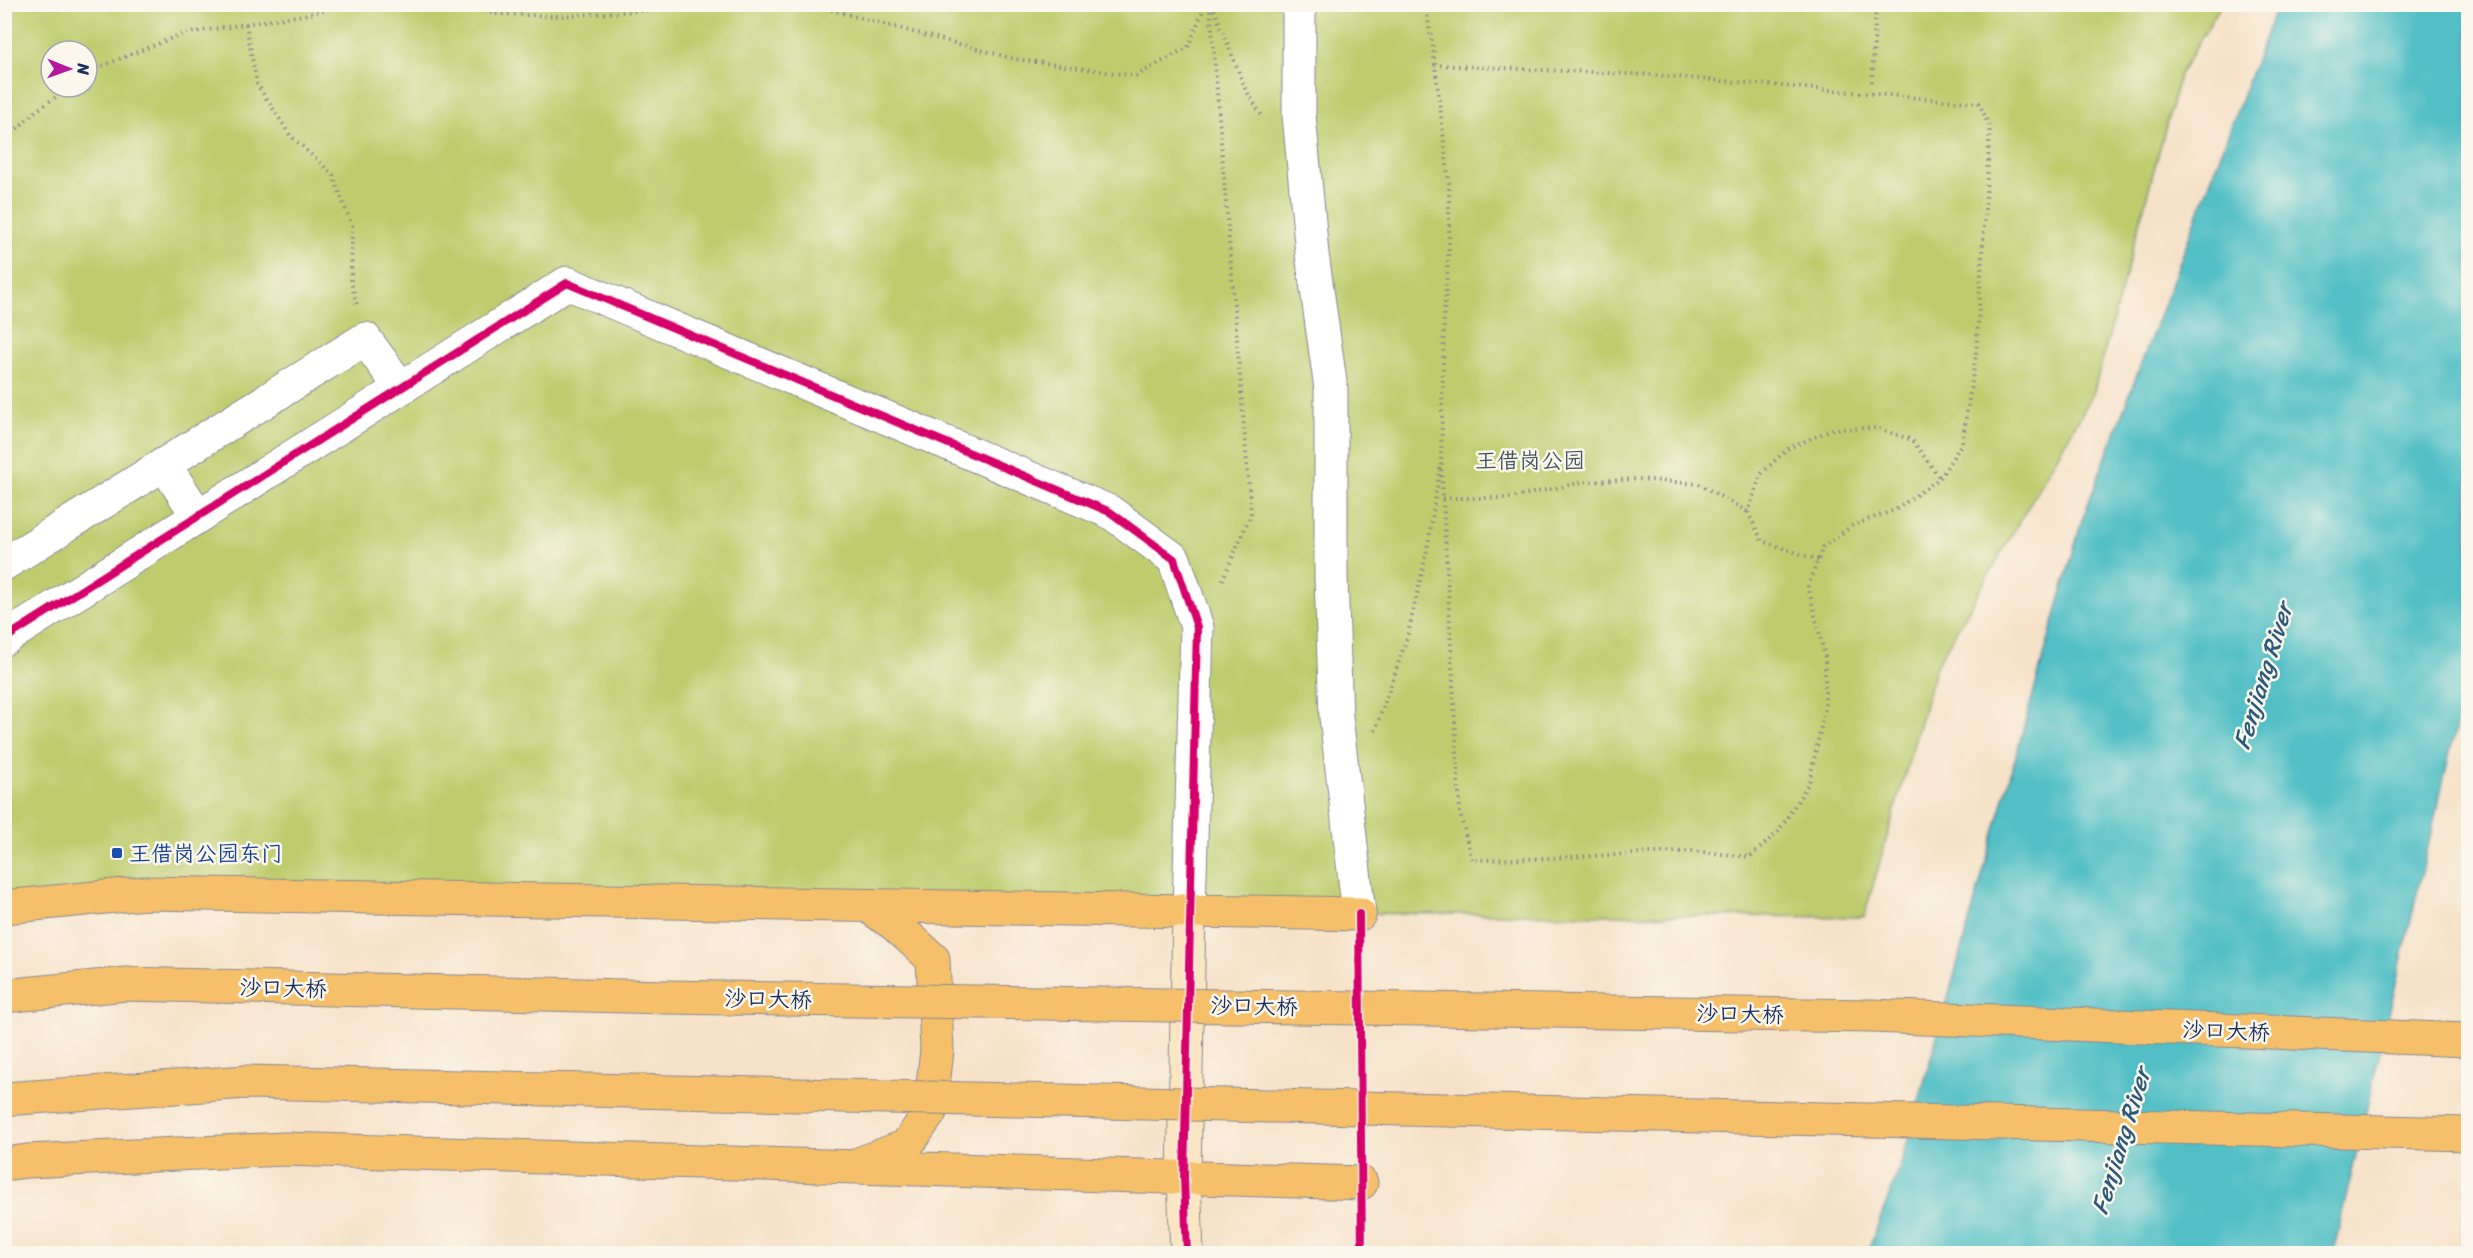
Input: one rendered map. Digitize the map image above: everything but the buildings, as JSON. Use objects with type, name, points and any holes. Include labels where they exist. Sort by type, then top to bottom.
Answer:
[{"type":"main road","points":[[4,907],[146,893],[1359,914]]},
{"type":"main road","points":[[851,1167],[906,1146],[930,1112],[937,1050],[933,959],[894,924],[868,906]]},
{"type":"main road","name":"沙口大桥","points":[[4,996],[126,984],[678,997],[1872,1016],[2469,1041]]},
{"type":"main road","points":[[4,1099],[246,1082],[2469,1134]]},
{"type":"main road","points":[[4,1164],[285,1149],[1362,1183]]},
{"type":"street","points":[[1299,4],[1299,115],[1312,254],[1331,389],[1331,577],[1336,717],[1359,914]]},
{"type":"street","points":[[4,639],[567,283],[1110,512],[1174,559],[1197,627],[1184,1178],[1186,1254]]},
{"type":"street","points":[[4,564],[365,339],[401,388]]},
{"type":"street","points":[[164,464],[198,516]]},
{"type":"path","points":[[99,67],[182,34],[309,14],[348,4]]},
{"type":"path","points":[[449,4],[496,14],[561,16],[748,4]]},
{"type":"path","points":[[808,4],[1016,59],[1136,76],[1188,47],[1209,4]]},
{"type":"path","points":[[1209,4],[1245,88],[1263,117]]},
{"type":"path","points":[[1190,610],[1221,584],[1251,514],[1209,4]]},
{"type":"path","points":[[1425,4],[1449,183],[1449,246],[1444,317],[1441,461],[1460,813],[1473,860],[1693,851],[1750,857],[1778,832],[1809,783],[1825,708],[1825,657],[1808,586],[1823,547],[1853,525],[1895,510],[1940,478],[1962,443],[1976,355],[1990,128],[1979,103],[1654,75],[1434,65]]},
{"type":"path","points":[[1872,82],[1876,4]]},
{"type":"path","points":[[246,24],[257,84],[290,135],[333,175],[352,226],[351,281],[365,339]]},
{"type":"path","points":[[4,141],[36,111],[53,99]]},
{"type":"path","points":[[1748,512],[1761,474],[1787,449],[1833,429],[1876,428],[1912,440],[1940,478]]},
{"type":"path","points":[[1373,738],[1407,638],[1427,550],[1441,461]]},
{"type":"path","points":[[1443,498],[1510,498],[1582,482],[1638,479],[1699,484],[1748,512],[1762,541],[1818,560]]},
{"type":"green space","name":"王借岗公园","points":[[5,5],[2221,5],[2180,74],[2093,394],[1936,666],[1864,917],[5,903]]},
{"type":"water","name":"Fenjiang River","points":[[2277,5],[2468,5],[2468,675],[2333,1253],[1867,1254],[1902,1161],[2082,520]]},
{"type":"cycle path","points":[[4,639],[567,283],[1110,512],[1174,559],[1197,627],[1184,1178],[1187,1254]]},
{"type":"cycle path","points":[[1359,914],[1362,1254]]},
{"type":"place","name":"王借岗公园东门","points":[[117,853]]}]
